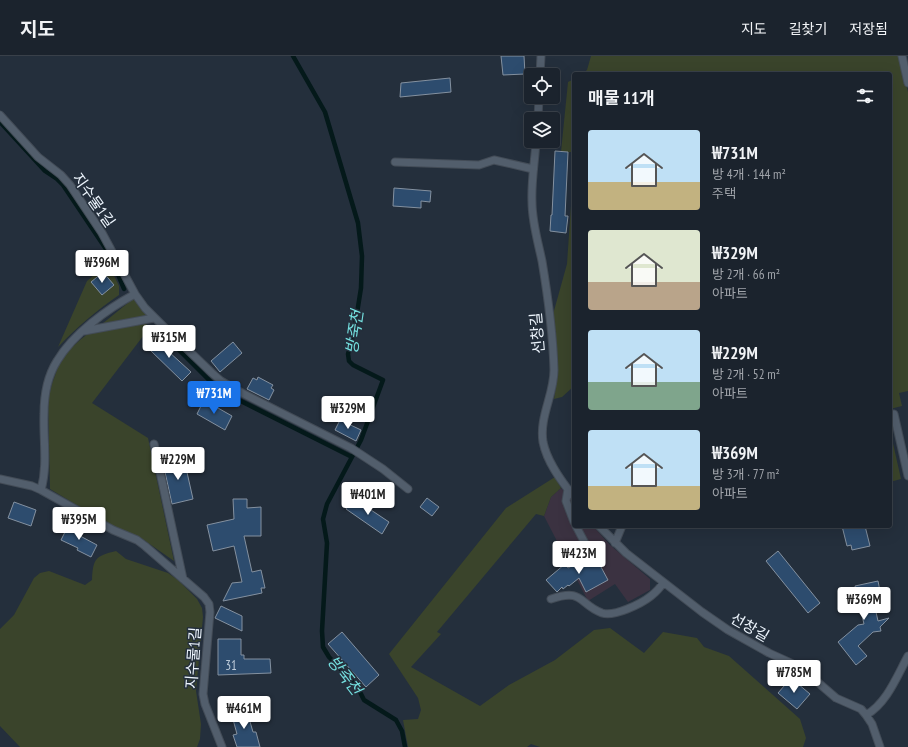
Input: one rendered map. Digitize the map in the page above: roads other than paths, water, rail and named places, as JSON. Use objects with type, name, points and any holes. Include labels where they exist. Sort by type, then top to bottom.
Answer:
[{"type":"lane","points":[[540,68],[541,56]]},
{"type":"lane","points":[[902,56],[908,83]]},
{"type":"lane","name":"지수물1길","points":[[0,115],[38,157],[61,175],[70,186],[102,233],[135,294],[154,318],[221,381],[351,448],[383,469],[408,490]]},
{"type":"lane","name":"선창길","points":[[535,148],[532,181],[532,209],[546,290],[554,371],[552,388],[542,433],[547,454],[555,470],[572,494]]},
{"type":"lane","points":[[395,162],[479,165],[494,160],[534,168]]},
{"type":"lane","points":[[42,490],[46,461],[44,414],[45,395],[49,378],[67,347],[83,331],[112,308],[135,294]]},
{"type":"lane","points":[[83,331],[154,318]]},
{"type":"lane","points":[[894,414],[908,476]]},
{"type":"lane","points":[[154,444],[183,579]]},
{"type":"lane","name":"지수물1길","points":[[0,479],[32,486],[42,490],[113,530],[137,540],[204,597],[209,604],[210,612],[203,694],[205,704],[222,747]]},
{"type":"lane","points":[[568,489],[566,501],[572,517]]},
{"type":"lane","points":[[577,528],[588,549]]},
{"type":"lane","name":"선창길","points":[[601,528],[626,553],[728,630],[769,653],[791,662],[807,673],[836,698],[861,709],[866,714]]},
{"type":"lane","points":[[615,543],[621,528]]},
{"type":"lane","points":[[551,599],[569,595],[577,596],[602,613],[612,614],[650,598],[664,583]]},
{"type":"lane","points":[[880,747],[872,724],[866,714],[873,711],[885,698],[908,656]]},
{"type":"waterway","name":"방죽천","points":[[293,56],[325,112],[358,223],[362,256],[361,288],[354,332],[348,354],[349,361],[353,365],[383,380],[361,440],[327,504],[323,519],[327,543],[322,631],[323,647],[329,657],[357,686],[364,700],[396,720],[402,731],[405,747]]},
{"type":"waterway","points":[[0,122],[45,171],[63,185],[110,255],[124,289]]},
{"type":"waterway","points":[[162,333],[211,382],[227,394],[352,457]]}]
